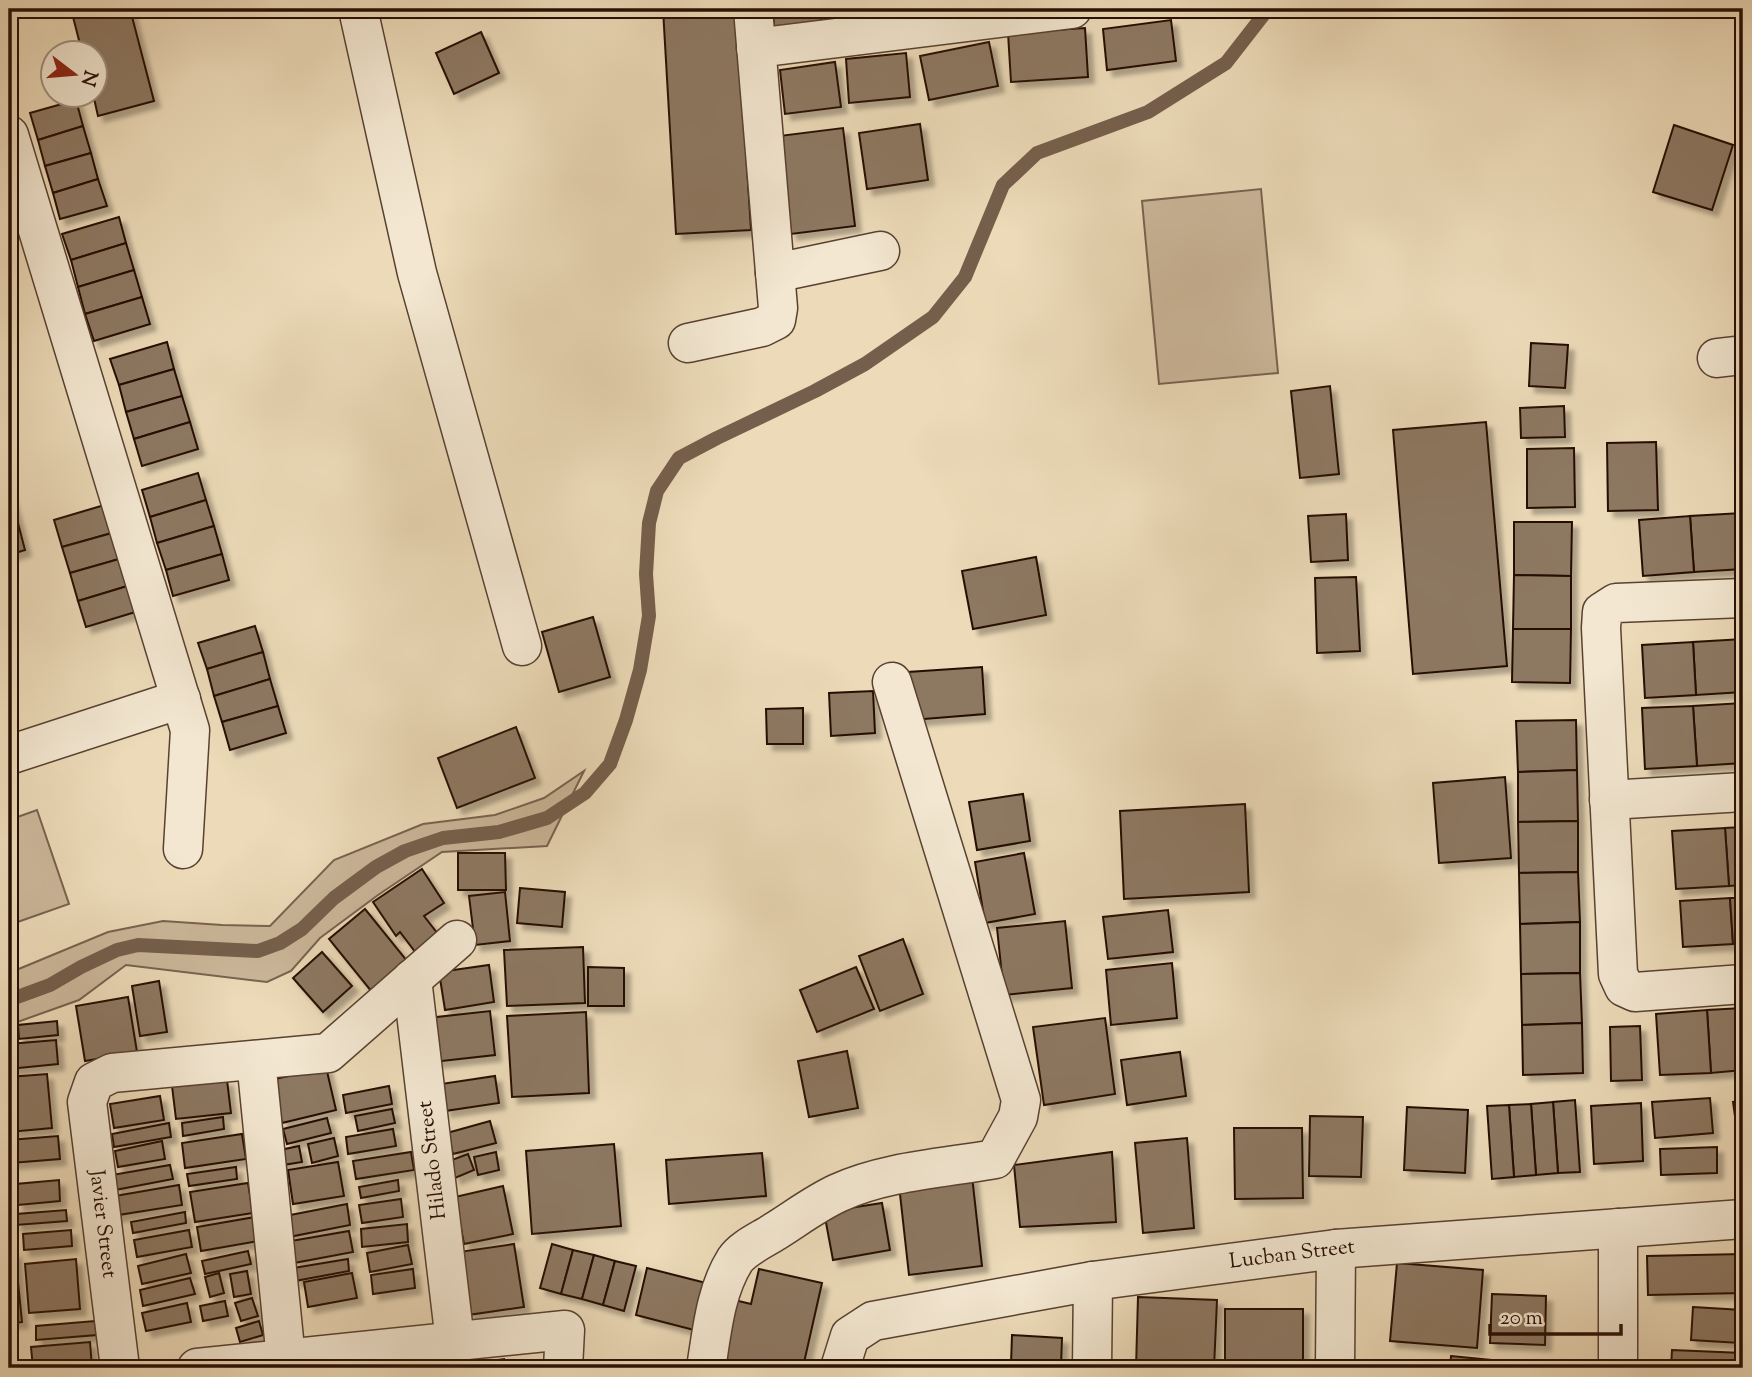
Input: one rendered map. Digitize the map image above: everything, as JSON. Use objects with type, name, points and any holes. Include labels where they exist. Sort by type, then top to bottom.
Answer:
[{"type":"street","points":[[358,9],[417,273],[522,646]]},
{"type":"street","points":[[688,343],[762,327],[776,320],[778,308],[753,9]]},
{"type":"street","points":[[756,48],[1072,9]]},
{"type":"street","points":[[9,135],[190,730],[183,849]]},
{"type":"street","points":[[775,273],[880,251]]},
{"type":"street","points":[[1743,598],[1616,603],[1602,612],[1601,628],[1618,974],[1624,987],[1635,992],[1743,984]]},
{"type":"street","points":[[706,1368],[722,1290],[738,1256],[803,1213],[853,1187],[877,1180],[995,1159],[1018,1116],[1021,1100],[892,682]]},
{"type":"street","points":[[9,755],[181,699]]},
{"type":"street","points":[[1609,800],[1743,792]]},
{"type":"street","points":[[286,1359],[256,1060],[328,1054],[457,940]]},
{"type":"street","name":"Hilado Street","points":[[412,979],[455,1341]]},
{"type":"street","name":"Javier Street","points":[[120,1368],[87,1102],[94,1082],[112,1073],[256,1060]]},
{"type":"street","name":"Lucban Street","points":[[845,1352],[873,1321],[1093,1281],[1336,1249],[1743,1219]]},
{"type":"street","points":[[1618,1228],[1618,1368]]},
{"type":"street","points":[[1335,1368],[1336,1249]]},
{"type":"street","points":[[1092,1368],[1093,1281]]},
{"type":"street","points":[[197,1368],[565,1330],[564,1368]]},
{"type":"shaded area","points":[[1261,189],[1278,373],[1159,384],[1142,201]]},
{"type":"shaded area","points":[[584,771],[547,846],[442,852],[320,938],[291,971],[267,982],[126,965],[79,1000],[9,1025],[9,973],[108,932],[163,921],[270,926],[334,860],[423,824],[495,815],[544,798]]},
{"type":"shaded area","points":[[37,810],[69,904],[9,925],[9,820]]},
{"type":"building","points":[[71,9],[130,9],[154,101],[98,116],[96,108],[108,108],[108,38],[78,38]]},
{"type":"building","points":[[663,9],[737,9],[751,230],[676,234]]},
{"type":"building","points":[[773,9],[820,9],[821,24],[774,29]]},
{"type":"building","points":[[836,9],[895,9],[896,15],[838,24]]},
{"type":"building","points":[[1171,20],[1176,61],[1107,70],[1103,29]]},
{"type":"building","points":[[1085,28],[1088,77],[1011,82],[1008,33]]},
{"type":"building","points":[[481,32],[499,73],[454,94],[436,53]]},
{"type":"building","points":[[989,42],[998,86],[929,100],[920,56]]},
{"type":"building","points":[[906,53],[910,97],[849,103],[846,59]]},
{"type":"building","points":[[835,62],[841,107],[785,114],[780,70]]},
{"type":"building","points":[[48,108],[78,108],[83,126],[38,140],[30,113]]},
{"type":"building","points":[[920,124],[928,180],[867,189],[859,133]]},
{"type":"building","points":[[1674,125],[1733,145],[1712,210],[1653,192]]},
{"type":"building","points":[[83,126],[91,153],[45,166],[38,140]]},
{"type":"building","points":[[843,128],[855,226],[791,234],[779,136]]},
{"type":"building","points":[[91,153],[98,179],[53,193],[45,166]]},
{"type":"building","points":[[98,179],[107,206],[60,219],[53,193]]},
{"type":"building","points":[[119,217],[126,243],[71,260],[62,234]]},
{"type":"building","points":[[126,243],[134,270],[78,287],[71,260]]},
{"type":"building","points":[[134,270],[142,297],[85,314],[78,287]]},
{"type":"building","points":[[142,297],[150,324],[94,341],[85,314]]},
{"type":"building","points":[[167,342],[174,369],[119,385],[110,359]]},
{"type":"building","points":[[1531,343],[1568,345],[1565,388],[1529,386]]},
{"type":"building","points":[[174,369],[182,396],[126,412],[119,385]]},
{"type":"building","points":[[1330,386],[1339,474],[1300,478],[1291,391]]},
{"type":"building","points":[[182,396],[190,422],[134,439],[126,412]]},
{"type":"building","points":[[1564,406],[1565,437],[1521,438],[1520,408]]},
{"type":"building","points":[[190,422],[198,449],[142,466],[134,439]]},
{"type":"building","points":[[1486,422],[1507,666],[1413,674],[1393,430]]},
{"type":"building","points":[[1656,442],[1658,510],[1608,511],[1607,443]]},
{"type":"building","points":[[1574,448],[1575,507],[1527,508],[1527,449]]},
{"type":"building","points":[[198,473],[206,500],[150,517],[142,490]]},
{"type":"building","points":[[9,497],[18,523],[9,526]]},
{"type":"building","points":[[206,500],[214,526],[157,543],[150,517]]},
{"type":"building","points":[[111,503],[119,531],[62,547],[54,520]]},
{"type":"building","points":[[1742,513],[1743,569],[1694,572],[1690,516]]},
{"type":"building","points":[[1346,514],[1348,560],[1311,562],[1308,516]]},
{"type":"building","points":[[1690,516],[1694,572],[1643,576],[1639,520]]},
{"type":"building","points":[[1514,522],[1572,522],[1571,576],[1514,575]]},
{"type":"building","points":[[18,523],[25,550],[9,555],[9,526]]},
{"type":"building","points":[[214,526],[222,554],[166,570],[157,543]]},
{"type":"building","points":[[119,531],[126,557],[70,573],[62,547]]},
{"type":"building","points":[[222,554],[229,580],[173,596],[166,570]]},
{"type":"building","points":[[126,557],[134,584],[78,601],[70,573]]},
{"type":"building","points":[[1036,557],[1046,615],[973,629],[962,571]]},
{"type":"building","points":[[1514,575],[1571,576],[1571,629],[1513,629]]},
{"type":"building","points":[[1356,577],[1360,651],[1317,653],[1315,578]]},
{"type":"building","points":[[134,584],[142,610],[86,627],[78,601]]},
{"type":"building","points":[[593,617],[610,677],[559,692],[542,632]]},
{"type":"building","points":[[255,626],[263,652],[207,669],[198,643]]},
{"type":"building","points":[[1513,629],[1571,629],[1570,683],[1512,682]]},
{"type":"building","points":[[1743,639],[1743,692],[1696,695],[1693,642]]},
{"type":"building","points":[[1693,642],[1696,695],[1645,698],[1642,645]]},
{"type":"building","points":[[263,652],[270,679],[214,696],[207,669]]},
{"type":"building","points":[[982,667],[985,714],[912,720],[908,672]]},
{"type":"building","points":[[270,679],[278,706],[222,722],[214,696]]},
{"type":"building","points":[[873,691],[875,733],[831,736],[829,693]]},
{"type":"building","points":[[1743,703],[1743,763],[1697,766],[1693,706]]},
{"type":"building","points":[[278,706],[286,733],[230,750],[222,722]]},
{"type":"building","points":[[1693,706],[1697,766],[1645,769],[1642,708]]},
{"type":"building","points":[[803,708],[803,744],[767,744],[766,709]]},
{"type":"building","points":[[1576,720],[1577,770],[1518,772],[1516,721]]},
{"type":"building","points":[[516,727],[535,778],[457,808],[438,758]]},
{"type":"building","points":[[1577,770],[1578,821],[1518,822],[1518,772]]},
{"type":"building","points":[[1505,777],[1511,858],[1439,863],[1433,783]]},
{"type":"building","points":[[1023,794],[1030,841],[977,850],[969,802]]},
{"type":"building","points":[[1245,804],[1249,892],[1124,899],[1120,811]]},
{"type":"building","points":[[1578,821],[1578,872],[1519,873],[1518,822]]},
{"type":"building","points":[[1743,827],[1743,885],[1729,886],[1725,828]]},
{"type":"building","points":[[1725,828],[1729,886],[1676,889],[1672,831]]},
{"type":"building","points":[[458,853],[505,853],[506,890],[458,890]]},
{"type":"building","points":[[1024,853],[1035,914],[985,923],[975,862]]},
{"type":"building","points":[[422,869],[444,903],[424,916],[438,934],[416,953],[400,932],[396,936],[373,902]]},
{"type":"building","points":[[1578,872],[1580,922],[1520,924],[1519,873]]},
{"type":"building","points":[[520,888],[565,892],[562,927],[517,923]]},
{"type":"building","points":[[505,892],[510,941],[475,945],[469,896]]},
{"type":"building","points":[[1730,898],[1733,944],[1683,947],[1680,901]]},
{"type":"building","points":[[1730,898],[1743,898],[1743,944],[1733,944]]},
{"type":"building","points":[[365,909],[412,967],[376,997],[329,939]]},
{"type":"building","points":[[1168,910],[1173,952],[1108,959],[1103,917]]},
{"type":"building","points":[[1065,921],[1072,988],[1004,995],[997,928]]},
{"type":"building","points":[[1580,922],[1580,973],[1521,974],[1520,924]]},
{"type":"building","points":[[903,939],[923,994],[880,1011],[859,956]]},
{"type":"building","points":[[583,947],[585,1003],[507,1006],[504,950]]},
{"type":"building","points":[[322,952],[352,986],[323,1012],[293,978]]},
{"type":"building","points":[[1172,963],[1177,1018],[1111,1025],[1106,970]]},
{"type":"building","points":[[489,965],[494,1002],[445,1010],[439,972]]},
{"type":"building","points":[[588,967],[624,968],[624,1006],[588,1006]]},
{"type":"building","points":[[856,967],[874,1009],[817,1032],[800,990]]},
{"type":"building","points":[[1580,973],[1582,1023],[1522,1025],[1521,974]]},
{"type":"building","points":[[159,981],[167,1032],[140,1036],[132,986]]},
{"type":"building","points":[[128,997],[137,1052],[85,1061],[76,1006]]},
{"type":"building","points":[[1743,1008],[1743,1070],[1711,1073],[1707,1010]]},
{"type":"building","points":[[1707,1010],[1711,1073],[1660,1075],[1656,1014]]},
{"type":"building","points":[[490,1011],[495,1055],[433,1062],[428,1018]]},
{"type":"building","points":[[586,1012],[589,1093],[512,1097],[507,1016]]},
{"type":"building","points":[[1105,1018],[1115,1094],[1044,1105],[1033,1027]]},
{"type":"building","points":[[57,1021],[58,1035],[19,1039],[18,1025]]},
{"type":"building","points":[[1582,1023],[1583,1073],[1523,1075],[1522,1025]]},
{"type":"building","points":[[1640,1026],[1642,1080],[1611,1081],[1610,1027]]},
{"type":"building","points":[[56,1040],[58,1064],[9,1069],[9,1044]]},
{"type":"building","points":[[847,1051],[858,1108],[809,1117],[798,1061]]},
{"type":"building","points":[[1180,1052],[1186,1096],[1127,1105],[1121,1060]]},
{"type":"building","points":[[326,1067],[336,1110],[282,1123],[271,1080]]},
{"type":"building","points":[[47,1074],[52,1128],[9,1132],[9,1077]]},
{"type":"building","points":[[495,1076],[499,1103],[445,1111],[441,1084]]},
{"type":"building","points":[[227,1080],[231,1113],[176,1119],[172,1086]]},
{"type":"building","points":[[389,1086],[392,1104],[346,1113],[343,1095]]},
{"type":"building","points":[[160,1096],[164,1120],[114,1128],[110,1104]]},
{"type":"building","points":[[1710,1098],[1713,1133],[1655,1138],[1652,1102]]},
{"type":"building","points":[[1575,1100],[1580,1172],[1558,1173],[1553,1102]]},
{"type":"building","points":[[1743,1101],[1743,1137],[1738,1138],[1733,1102]]},
{"type":"building","points":[[1553,1102],[1558,1173],[1536,1175],[1531,1104]]},
{"type":"building","points":[[1641,1103],[1643,1161],[1594,1164],[1591,1106]]},
{"type":"building","points":[[1531,1104],[1536,1175],[1514,1177],[1509,1105]]},
{"type":"building","points":[[1509,1105],[1514,1177],[1492,1179],[1487,1106]]},
{"type":"building","points":[[1407,1107],[1468,1110],[1465,1173],[1404,1170]]},
{"type":"building","points":[[392,1109],[395,1123],[358,1131],[355,1116]]},
{"type":"building","points":[[1310,1116],[1363,1117],[1361,1177],[1309,1176]]},
{"type":"building","points":[[223,1117],[224,1129],[183,1136],[182,1123]]},
{"type":"building","points":[[327,1118],[331,1133],[287,1144],[283,1129]]},
{"type":"building","points":[[490,1121],[496,1143],[453,1154],[447,1133]]},
{"type":"building","points":[[169,1123],[171,1137],[114,1147],[112,1134]]},
{"type":"building","points":[[1234,1128],[1302,1128],[1303,1198],[1235,1199]]},
{"type":"building","points":[[393,1129],[396,1146],[348,1154],[346,1137]]},
{"type":"building","points":[[242,1134],[246,1159],[185,1168],[182,1143]]},
{"type":"building","points":[[58,1136],[60,1159],[11,1163],[9,1140]]},
{"type":"building","points":[[334,1138],[338,1156],[312,1163],[308,1144]]},
{"type":"building","points":[[1187,1138],[1194,1228],[1143,1233],[1135,1143]]},
{"type":"building","points":[[162,1141],[165,1159],[118,1167],[115,1151]]},
{"type":"building","points":[[614,1144],[621,1226],[532,1234],[526,1151]]},
{"type":"building","points":[[299,1146],[302,1162],[277,1166],[275,1151]]},
{"type":"building","points":[[1717,1147],[1717,1173],[1661,1175],[1660,1149]]},
{"type":"building","points":[[411,1152],[414,1170],[356,1179],[353,1161]]},
{"type":"building","points":[[496,1152],[499,1170],[478,1175],[474,1157]]},
{"type":"building","points":[[1112,1152],[1116,1222],[1020,1227],[1014,1165]]},
{"type":"building","points":[[762,1153],[766,1196],[669,1204],[666,1160]]},
{"type":"building","points":[[468,1154],[474,1170],[455,1178],[449,1161]]},
{"type":"building","points":[[338,1162],[344,1196],[293,1204],[288,1170]]},
{"type":"building","points":[[170,1165],[173,1179],[115,1190],[112,1175]]},
{"type":"building","points":[[236,1167],[237,1179],[189,1186],[187,1174]]},
{"type":"building","points":[[972,1176],[982,1266],[909,1275],[899,1185]]},
{"type":"building","points":[[59,1180],[60,1201],[18,1205],[16,1184]]},
{"type":"building","points":[[398,1180],[399,1191],[361,1198],[359,1187]]},
{"type":"building","points":[[248,1183],[253,1213],[195,1222],[190,1192]]},
{"type":"building","points":[[179,1185],[182,1205],[112,1216],[109,1197]]},
{"type":"building","points":[[503,1186],[513,1234],[464,1244],[455,1197]]},
{"type":"building","points":[[401,1199],[403,1217],[362,1223],[359,1205]]},
{"type":"building","points":[[882,1203],[890,1250],[833,1260],[824,1212]]},
{"type":"building","points":[[347,1204],[350,1225],[289,1237],[285,1216]]},
{"type":"building","points":[[66,1210],[67,1221],[16,1225],[16,1214]]},
{"type":"building","points":[[185,1212],[186,1223],[133,1233],[131,1222]]},
{"type":"building","points":[[255,1217],[259,1241],[201,1251],[197,1227]]},
{"type":"building","points":[[407,1224],[408,1242],[362,1247],[361,1229]]},
{"type":"building","points":[[71,1230],[72,1246],[24,1250],[23,1234]]},
{"type":"building","points":[[189,1230],[192,1247],[137,1257],[134,1240]]},
{"type":"building","points":[[349,1231],[353,1252],[294,1263],[291,1241]]},
{"type":"building","points":[[514,1244],[524,1307],[468,1315],[459,1252]]},
{"type":"building","points":[[552,1244],[573,1250],[561,1294],[540,1288]]},
{"type":"building","points":[[408,1245],[412,1264],[370,1272],[367,1253]]},
{"type":"building","points":[[573,1250],[594,1255],[582,1299],[561,1294]]},
{"type":"building","points":[[248,1251],[251,1264],[205,1274],[202,1261]]},
{"type":"building","points":[[15,1252],[22,1322],[9,1323],[9,1253]]},
{"type":"building","points":[[186,1254],[191,1273],[142,1284],[138,1266]]},
{"type":"building","points":[[1743,1254],[1743,1293],[1648,1295],[1647,1256]]},
{"type":"building","points":[[594,1255],[615,1261],[603,1305],[582,1299]]},
{"type":"building","points":[[76,1259],[80,1309],[29,1313],[25,1264]]},
{"type":"building","points":[[348,1259],[349,1271],[295,1281],[293,1268]]},
{"type":"building","points":[[615,1261],[636,1266],[624,1311],[603,1305]]},
{"type":"building","points":[[1397,1263],[1483,1270],[1477,1348],[1390,1341]]},
{"type":"building","points":[[647,1268],[706,1283],[694,1330],[636,1315]]},
{"type":"building","points":[[413,1269],[415,1288],[373,1294],[371,1275]]},
{"type":"building","points":[[759,1269],[822,1283],[803,1367],[773,1361],[771,1368],[764,1368],[712,1356],[726,1298],[751,1304]]},
{"type":"building","points":[[247,1271],[251,1294],[234,1297],[230,1274]]},
{"type":"building","points":[[219,1273],[224,1293],[210,1297],[205,1277]]},
{"type":"building","points":[[352,1273],[357,1298],[308,1307],[304,1282]]},
{"type":"building","points":[[190,1278],[195,1294],[143,1306],[140,1290]]},
{"type":"building","points":[[1492,1294],[1546,1296],[1545,1345],[1490,1343]]},
{"type":"building","points":[[1138,1297],[1217,1300],[1214,1368],[1136,1368]]},
{"type":"building","points":[[252,1298],[258,1316],[241,1321],[235,1303]]},
{"type":"building","points":[[225,1301],[228,1316],[203,1321],[200,1306]]},
{"type":"building","points":[[187,1303],[191,1322],[146,1331],[142,1313]]},
{"type":"building","points":[[1693,1307],[1742,1310],[1740,1343],[1691,1340]]},
{"type":"building","points":[[1225,1309],[1303,1309],[1303,1368],[1225,1368]]},
{"type":"building","points":[[95,1321],[97,1335],[36,1340],[36,1326]]},
{"type":"building","points":[[259,1321],[263,1335],[240,1342],[236,1328]]},
{"type":"building","points":[[1012,1335],[1062,1338],[1061,1366],[1011,1364]]},
{"type":"building","points":[[90,1342],[92,1368],[33,1368],[31,1347]]},
{"type":"building","points":[[1672,1350],[1743,1353],[1743,1368],[1671,1368]]},
{"type":"building","points":[[1451,1356],[1491,1360],[1491,1368],[1450,1368]]},
{"type":"building","points":[[504,1359],[506,1368],[484,1368],[483,1362]]},
{"type":"building","points":[[1388,1360],[1430,1363],[1430,1368],[1387,1368]]},
{"type":"building","points":[[483,1362],[484,1368],[461,1368],[461,1367]]},
{"type":"waterway","points":[[9,1000],[50,985],[117,950],[138,945],[258,951],[280,943],[302,929],[334,898],[376,867],[405,851],[443,838],[499,832],[547,818],[585,793],[610,764],[626,720],[640,670],[649,616],[646,574],[649,523],[657,491],[679,458],[865,364],[933,317],[965,277],[1003,185],[1037,153],[1148,112],[1226,63],[1268,9]]}]
